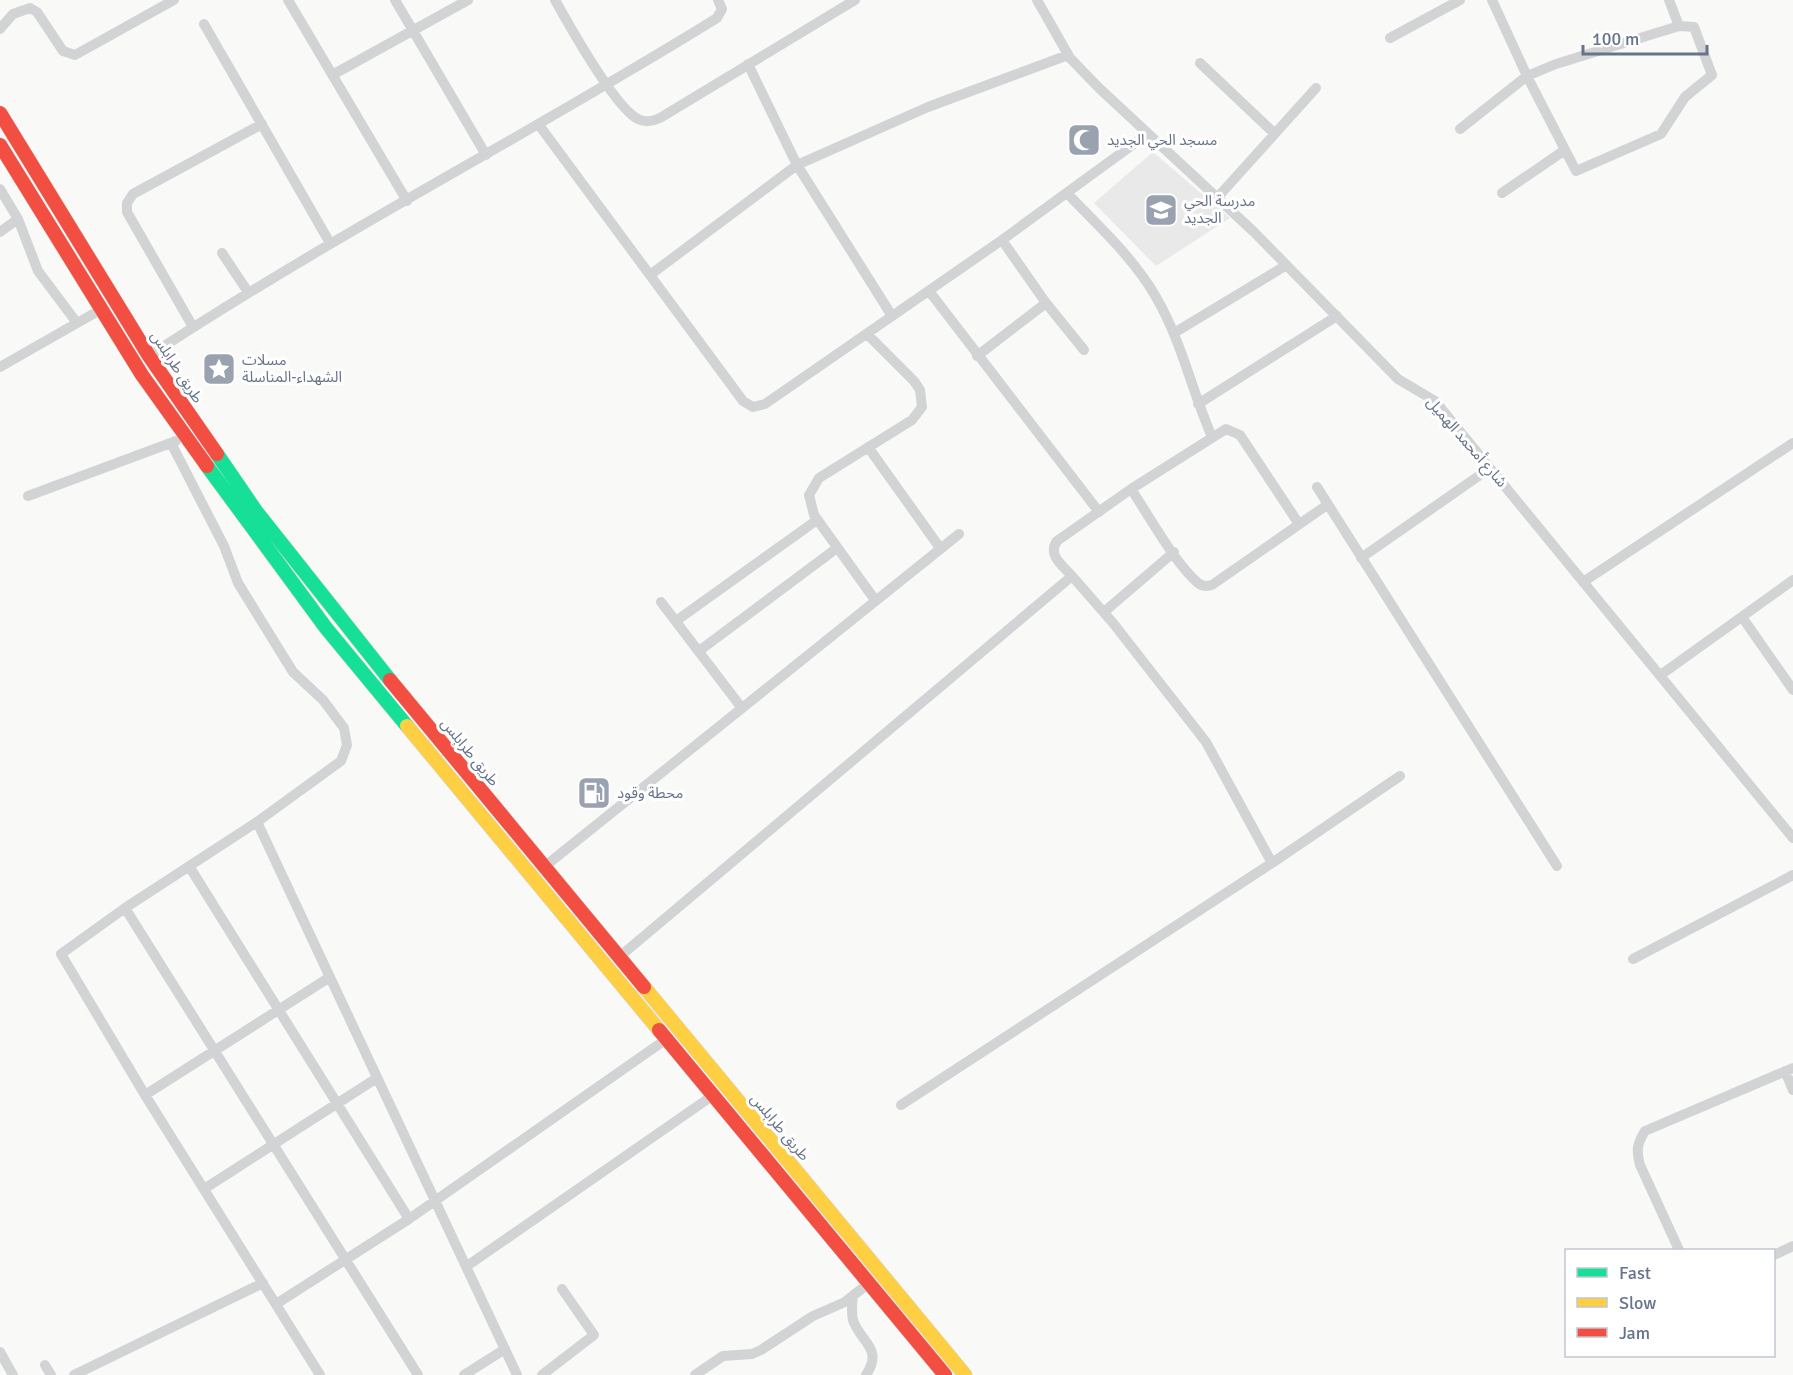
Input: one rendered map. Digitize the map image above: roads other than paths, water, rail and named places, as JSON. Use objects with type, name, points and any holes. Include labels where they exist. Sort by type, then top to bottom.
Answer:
[{"type":"highway","name":"طريق طرابلس","points":[[0,113],[149,356],[249,501],[339,619],[965,1375]]},
{"type":"highway","points":[[0,145],[100,310],[185,438],[326,628],[665,1040],[945,1375]]},
{"type":"street","points":[[0,29],[13,14],[30,8],[37,12],[63,51],[75,55],[174,0]]},
{"type":"street","points":[[288,0],[334,74],[407,201]]},
{"type":"street","points":[[395,0],[486,155]]},
{"type":"street","points":[[334,74],[468,0]]},
{"type":"street","points":[[555,0],[608,86],[632,115],[644,121],[660,118],[855,0]]},
{"type":"street","points":[[149,356],[248,292],[330,243],[608,86],[720,16],[722,9],[718,0]]},
{"type":"street","name":"شارع أمحمد الهميل","points":[[1037,0],[1068,55],[1146,135],[1217,198],[1398,379],[1428,394],[1435,401],[1662,675],[1793,838]]},
{"type":"street","points":[[1390,38],[1460,0]]},
{"type":"street","points":[[1460,129],[1527,76],[1556,64],[1679,26],[1689,24],[1694,27],[1713,73],[1711,78],[1685,97],[1663,133],[1577,171],[1527,76],[1492,0]]},
{"type":"street","points":[[1669,0],[1679,26]]},
{"type":"street","points":[[204,24],[330,243]]},
{"type":"street","points":[[650,275],[797,165],[928,107],[1068,55]]},
{"type":"street","points":[[1200,63],[1274,133]]},
{"type":"street","points":[[748,64],[797,165],[892,316]]},
{"type":"street","points":[[1217,198],[1316,88]]},
{"type":"street","points":[[193,327],[127,212],[127,203],[133,194],[262,124]]},
{"type":"street","points":[[539,125],[743,401],[753,407],[765,404],[867,334],[1002,240],[1146,135]]},
{"type":"street","points":[[1502,193],[1565,150]]},
{"type":"street","points":[[0,189],[18,219],[38,271],[77,323]]},
{"type":"street","points":[[1067,193],[1135,265],[1158,299],[1174,333],[1198,404],[1212,437]]},
{"type":"street","points":[[0,232],[18,219]]},
{"type":"street","points":[[1002,240],[1046,303],[1084,350]]},
{"type":"street","points":[[222,253],[248,292]]},
{"type":"street","points":[[1174,333],[1285,266]]},
{"type":"street","points":[[929,291],[1099,512]]},
{"type":"street","points":[[977,356],[1046,303]]},
{"type":"street","points":[[0,367],[100,310]]},
{"type":"street","points":[[1198,404],[1337,316]]},
{"type":"street","points":[[867,334],[914,381],[923,399],[919,414],[819,478],[809,495],[810,505],[817,520],[875,600]]},
{"type":"street","points":[[1272,863],[1206,742],[1104,612],[1054,557],[1055,544],[1131,489],[1226,429],[1239,435],[1299,524]]},
{"type":"street","points":[[28,496],[185,438]]},
{"type":"street","points":[[171,443],[224,546],[238,583],[292,672],[323,700],[346,734],[346,750],[340,761],[257,822],[125,908],[61,954],[144,1095],[320,1375]]},
{"type":"street","points":[[1583,582],[1789,446],[1793,458]]},
{"type":"street","points":[[868,447],[940,548]]},
{"type":"street","points":[[1361,558],[1490,468]]},
{"type":"street","points":[[1317,488],[1557,866]]},
{"type":"street","points":[[1131,489],[1199,584],[1209,586],[1327,505]]},
{"type":"street","points":[[676,621],[817,520]]},
{"type":"street","points":[[544,867],[741,706],[958,534]]},
{"type":"street","points":[[699,651],[837,548]]},
{"type":"street","points":[[1104,612],[1174,552]]},
{"type":"street","points":[[618,958],[1072,576]]},
{"type":"street","points":[[1662,675],[1793,580]]},
{"type":"street","points":[[661,602],[741,706]]},
{"type":"street","points":[[1742,617],[1793,690]]},
{"type":"street","points":[[901,1105],[1272,863],[1400,776]]},
{"type":"street","points":[[257,822],[517,1375]]},
{"type":"street","points":[[189,866],[409,1219]]},
{"type":"street","points":[[1633,959],[1793,875]]},
{"type":"street","points":[[125,908],[418,1375]]},
{"type":"street","points":[[144,1095],[330,977]]},
{"type":"street","points":[[276,1304],[409,1219],[665,1040]]},
{"type":"street","points":[[1678,1249],[1640,1165],[1636,1151],[1638,1142],[1645,1131],[1789,1069],[1793,1090]]},
{"type":"street","points":[[204,1189],[377,1078]]},
{"type":"street","points":[[467,1266],[712,1096]]},
{"type":"street","points":[[1775,1254],[1793,1246]]},
{"type":"street","points":[[74,1375],[263,1283]]},
{"type":"street","points":[[695,1375],[723,1356],[752,1354],[761,1350],[813,1316],[839,1306],[869,1283]]},
{"type":"street","points":[[542,1375],[594,1335],[562,1288]]},
{"type":"street","points":[[853,1296],[853,1320],[872,1350],[871,1364],[866,1375]]},
{"type":"street","points":[[464,1375],[505,1349]]},
{"type":"street","points":[[0,1352],[13,1375]]},
{"type":"place","name":"مسجد الحي الجديد","points":[[1084,140]]},
{"type":"place","name":"مدرسة الحي الجديد","points":[[1161,210]]},
{"type":"place","name":"مسلات الشهداء-المناسلة","points":[[219,369]]},
{"type":"place","name":"محطة وقود","points":[[594,793]]}]
